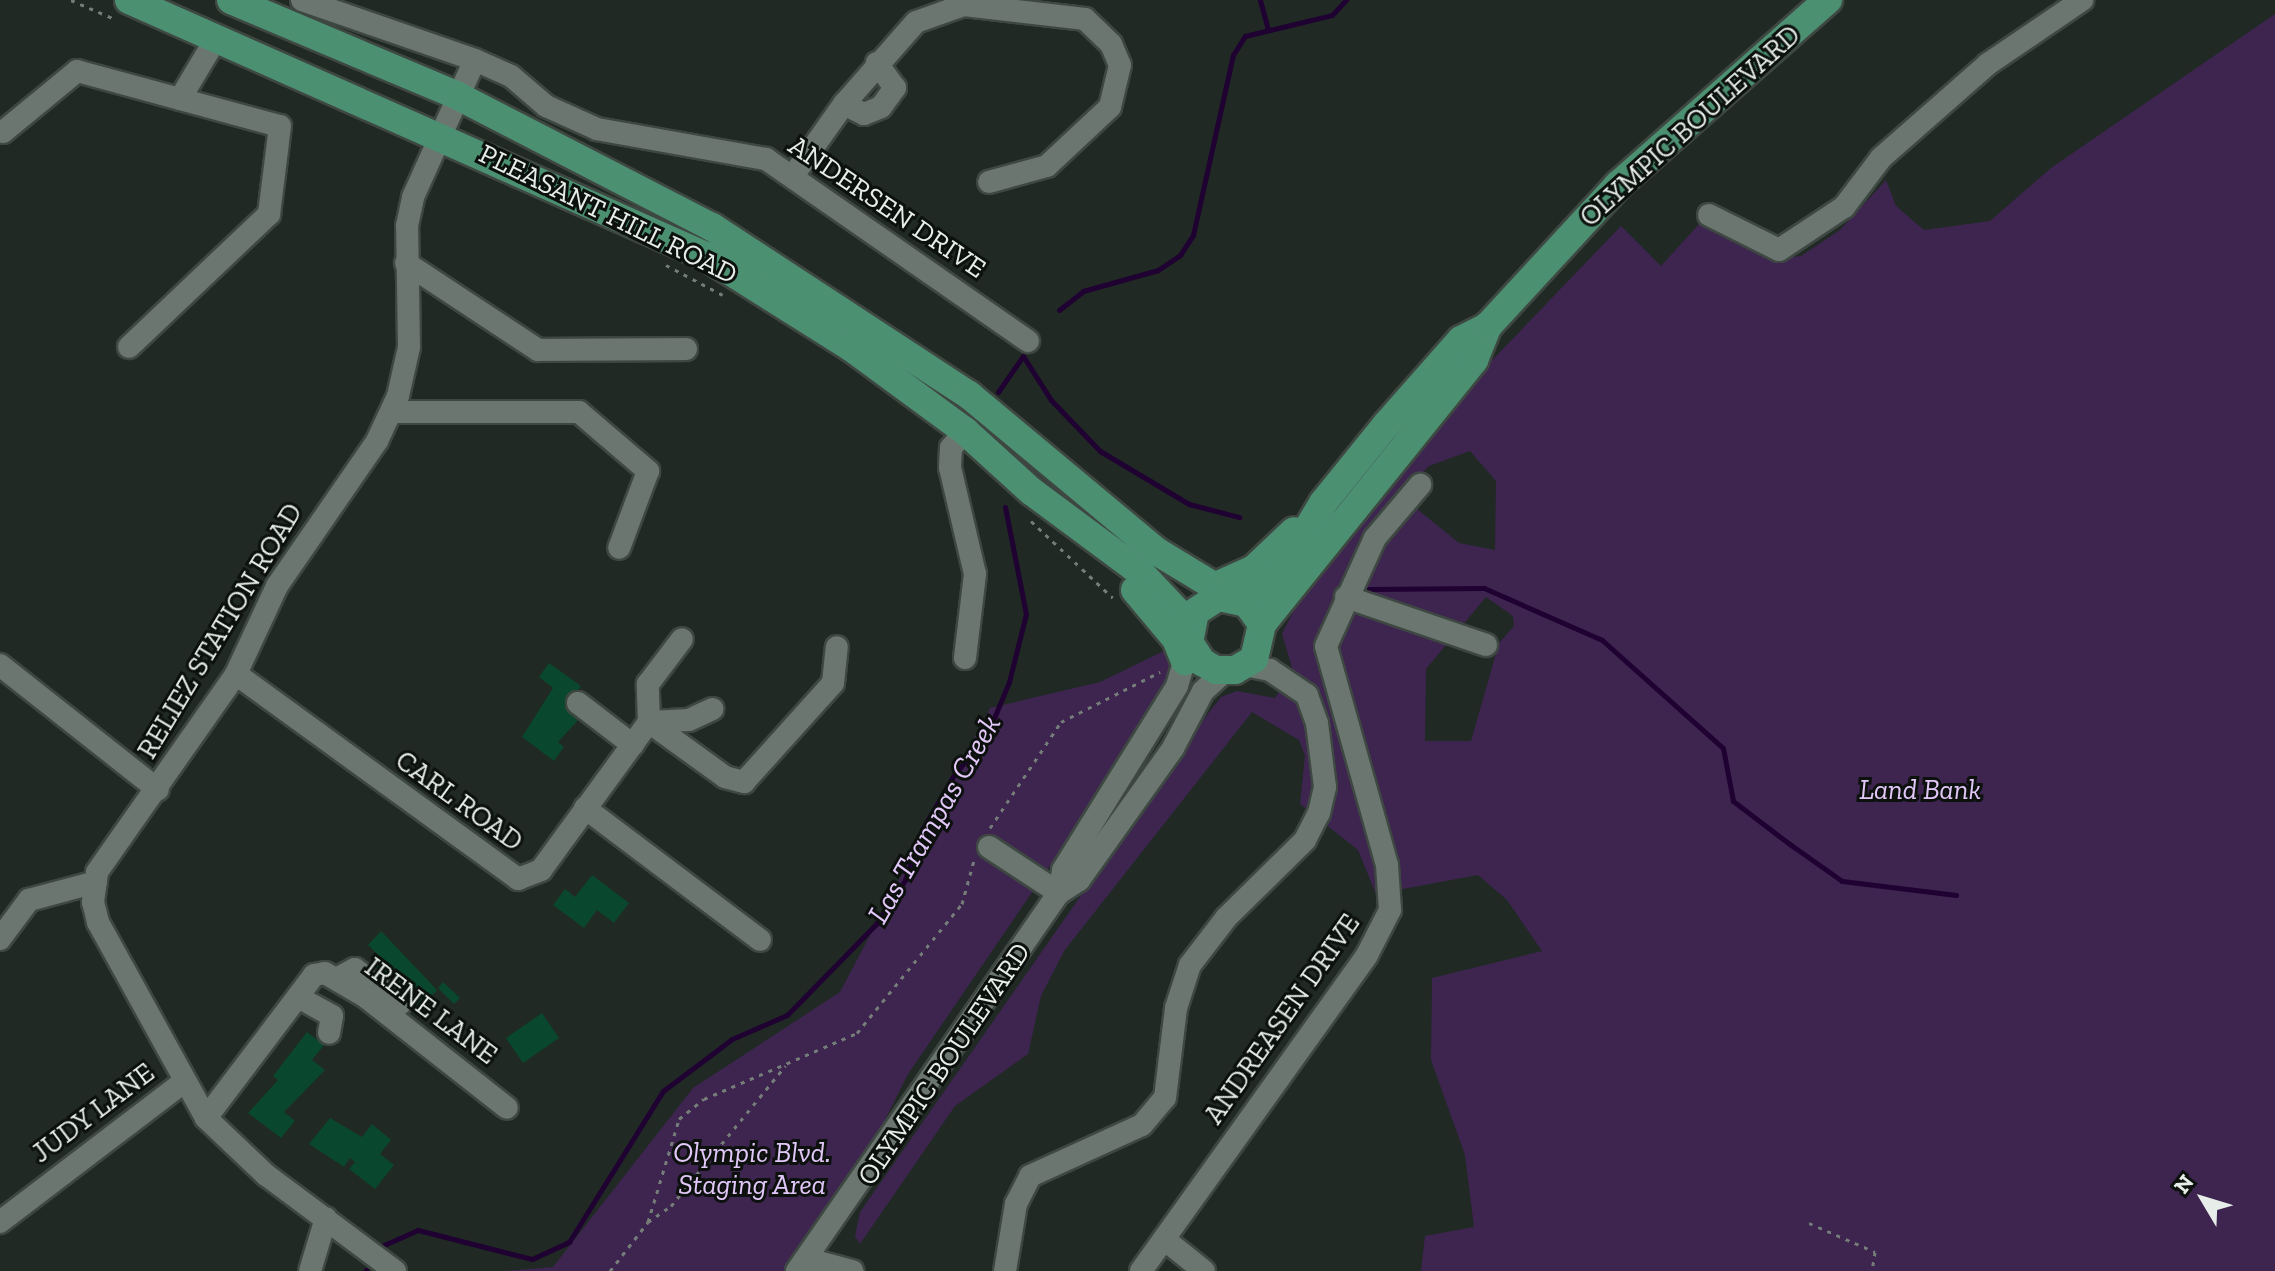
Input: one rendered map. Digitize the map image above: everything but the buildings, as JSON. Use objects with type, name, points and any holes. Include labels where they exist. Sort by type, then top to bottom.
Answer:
[{"type":"main road","name":"PLEASANT HILL ROAD","points":[[231,0],[458,96],[712,227],[969,395],[1156,551],[1229,594]]},
{"type":"main road","name":"OLYMPIC BOULEVARD","points":[[1182,649],[1205,603],[1229,594],[1323,503],[1461,340],[1488,326],[1618,185],[1828,0]]},
{"type":"main road","name":"PLEASANT HILL ROAD","points":[[127,12],[217,37],[440,133],[706,256],[852,348],[965,431],[1029,504],[1146,600],[1182,649]]},
{"type":"main road","name":"OLYMPIC BOULEVARD","points":[[1252,656],[1474,360],[1488,326]]},
{"type":"main road","points":[[1182,649],[1202,662],[1252,656],[1229,594]]},
{"type":"street","points":[[1709,215],[1779,250],[1844,207],[1881,158],[1988,64],[2082,0]]},
{"type":"street","name":"ANDERSEN DRIVE","points":[[305,1],[475,60],[511,76],[546,106],[597,129],[698,142],[795,173],[1028,341]]},
{"type":"street","points":[[795,173],[844,104],[916,22],[964,5],[1056,12],[1098,28],[1120,65],[1110,107],[1047,166],[989,182]]},
{"type":"street","points":[[180,99],[217,37]]},
{"type":"street","name":"RELIEZ STATION ROAD","points":[[96,882],[236,674],[277,586],[391,412],[409,347],[406,263],[413,197],[475,60]]},
{"type":"street","points":[[844,104],[864,114],[881,107],[895,88],[877,63]]},
{"type":"street","points":[[3,132],[77,71],[280,126],[269,214],[129,347]]},
{"type":"street","points":[[406,263],[538,350],[686,349]]},
{"type":"street","points":[[391,412],[579,412],[648,471],[619,548]]},
{"type":"street","points":[[965,431],[951,448],[950,467],[975,574],[965,658]]},
{"type":"street","name":"ANDREASEN DRIVE","points":[[1141,1271],[1367,955],[1390,910],[1387,865],[1326,646],[1375,538],[1420,485]]},
{"type":"street","points":[[1346,597],[1486,645]]},
{"type":"street","points":[[649,722],[648,684],[682,639]]},
{"type":"street","points":[[649,722],[725,777],[744,782],[833,683],[837,647]]},
{"type":"street","name":"OLYMPIC BOULEVARD","points":[[1059,893],[1063,870],[1167,705],[1182,649]]},
{"type":"street","points":[[1005,1271],[1016,1204],[1030,1176],[1142,1125],[1165,1098],[1176,1008],[1190,965],[1226,918],[1305,840],[1319,813],[1325,787],[1317,733],[1307,695],[1252,656]]},
{"type":"street","name":"OLYMPIC BOULEVARD","points":[[802,1265],[830,1229],[1059,893],[1079,880],[1173,748],[1203,691],[1252,656]]},
{"type":"street","points":[[0,665],[158,790]]},
{"type":"street","name":"CARL ROAD","points":[[236,674],[508,876],[526,878],[541,870],[649,722]]},
{"type":"street","points":[[578,703],[633,745]]},
{"type":"street","points":[[649,722],[689,720],[713,709]]},
{"type":"street","points":[[585,808],[760,940]]},
{"type":"street","points":[[985,843],[1059,893]]},
{"type":"street","points":[[2,931],[29,900],[96,882],[98,922],[206,1118],[266,1175],[395,1271]]},
{"type":"street","points":[[338,978],[355,969],[400,1004]]},
{"type":"street","name":"IRENE LANE","points":[[298,997],[314,975],[338,978],[507,1108]]},
{"type":"street","points":[[206,1118],[298,997],[332,1016],[329,1033]]},
{"type":"street","name":"JUDY LANE","points":[[0,1222],[184,1082]]},
{"type":"street","points":[[310,1271],[326,1218]]},
{"type":"street","points":[[802,1265],[848,1268],[830,1229]]},
{"type":"street","points":[[1164,1239],[1204,1271]]},
{"type":"path","points":[[71,0],[127,12]]},
{"type":"path","points":[[663,264],[733,301]]},
{"type":"path","points":[[1029,504],[1121,605]]},
{"type":"path","points":[[648,1222],[679,1119],[704,1099],[857,1033],[881,1009],[962,904],[985,843],[1061,722],[1182,649]]},
{"type":"path","points":[[610,1271],[648,1222],[671,1206],[785,1065]]},
{"type":"path","points":[[1809,1223],[1875,1252],[1872,1271]]},
{"type":"green space","name":"Land Bank","points":[[2275,14],[2275,1271],[1421,1271],[1425,1236],[1474,1227],[1465,1155],[1431,1060],[1432,978],[1542,951],[1507,900],[1478,875],[1376,894],[1358,850],[1300,804],[1305,755],[1299,740],[1252,712],[1064,951],[1041,996],[1028,1054],[955,1106],[860,1244],[855,1236],[860,1212],[1207,715],[1221,697],[1237,691],[1275,698],[1293,671],[1282,634],[1301,596],[1477,376],[1621,226],[1661,266],[1710,212],[1783,258],[1801,256],[1840,230],[1886,180],[1896,206],[1924,230],[1990,221],[2051,168]],"holes":[[[1470,451],[1496,481],[1495,550],[1459,543],[1401,496],[1429,466]],[[1486,597],[1513,616],[1514,626],[1499,643],[1471,741],[1425,741],[1426,669]]]},
{"type":"green space","name":"Olympic Blvd. Staging Area","points":[[1172,647],[1169,682],[1149,721],[908,1074],[830,1229],[797,1271],[505,1271],[553,1267],[693,1088],[840,992],[990,708],[1100,682]]},
{"type":"waterway","points":[[1260,0],[1268,29]]},
{"type":"waterway","name":"Las Trampas Creek","points":[[1059,310],[1083,291],[1158,270],[1180,255],[1193,235],[1233,55],[1245,36],[1332,15],[1346,0]]},
{"type":"waterway","points":[[998,392],[1023,356],[1051,400],[1100,451],[1189,504],[1239,517]]},
{"type":"waterway","name":"Las Trampas Creek","points":[[384,1245],[418,1230],[532,1259],[569,1242],[663,1091],[732,1039],[787,1015],[876,924],[905,880],[923,828],[954,775],[987,735],[1009,682],[1026,614],[1005,507]]},
{"type":"waterway","points":[[1368,589],[1484,588],[1602,640],[1723,748],[1733,801],[1791,845],[1842,881],[1956,895]]}]
